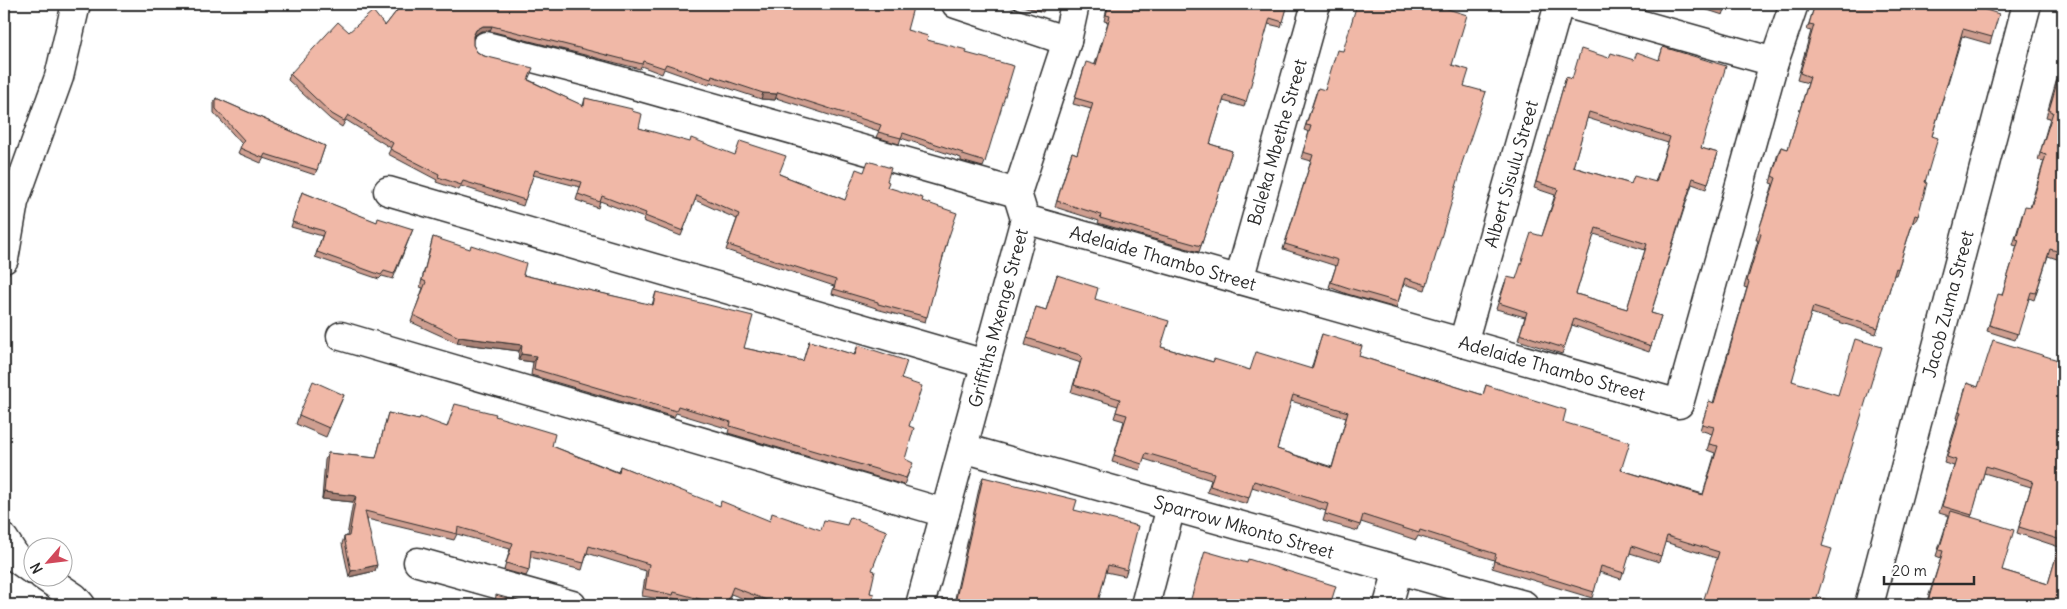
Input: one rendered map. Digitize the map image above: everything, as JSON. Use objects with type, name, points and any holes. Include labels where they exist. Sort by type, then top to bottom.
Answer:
[{"type":"street","points":[[5,243],[14,202],[59,77],[76,4]]},
{"type":"street","points":[[956,4],[1067,41]]},
{"type":"street","points":[[486,46],[599,75],[1016,193],[1067,41],[1075,4]]},
{"type":"street","name":"Baleka Mbethe Street","points":[[1239,280],[1316,4]]},
{"type":"street","name":"Albert Sisulu Street","points":[[1463,343],[1559,4]]},
{"type":"street","points":[[1568,4],[1774,62]]},
{"type":"street","name":"Adelaide Thambo Street","points":[[1025,219],[1679,404],[1774,62],[1794,4]]},
{"type":"street","name":"Jacob Zuma Street","points":[[1869,605],[2027,4]]},
{"type":"street","points":[[388,191],[985,364]]},
{"type":"street","name":"Griffiths Mxenge Street","points":[[920,605],[1025,219],[1016,193]]},
{"type":"street","points":[[342,336],[946,513]]},
{"type":"street","name":"Sparrow Mkonto Street","points":[[963,448],[1524,605]]},
{"type":"street","points":[[1145,605],[1171,506]]},
{"type":"street","points":[[4,539],[16,559],[22,563]]},
{"type":"street","points":[[418,562],[572,605]]},
{"type":"street","points":[[1388,605],[1398,570]]},
{"type":"street","points":[[57,586],[74,597],[81,605]]},
{"type":"building","points":[[402,4],[914,4],[907,30],[928,36],[927,40],[967,50],[966,53],[1014,66],[985,162],[903,133],[901,138],[878,132],[881,125],[778,92],[777,94],[763,93],[712,76],[711,79],[666,64],[664,68],[643,61],[642,64],[492,26],[483,26],[476,30],[473,36],[473,45],[477,52],[484,56],[533,68],[528,80],[584,106],[585,98],[632,109],[632,111],[642,114],[639,128],[690,142],[691,138],[735,155],[740,141],[786,156],[779,174],[845,200],[856,169],[864,172],[868,161],[891,168],[887,187],[923,198],[922,201],[957,213],[947,242],[927,317],[878,304],[878,302],[834,289],[836,280],[728,245],[739,214],[697,195],[683,231],[645,216],[646,213],[602,196],[600,202],[578,194],[582,182],[535,170],[525,200],[463,181],[461,185],[438,177],[439,174],[390,149],[393,143],[348,115],[344,121],[332,114],[290,74],[338,22],[349,32],[373,11],[385,26]]},
{"type":"building","points":[[1109,4],[1288,4],[1283,22],[1270,18],[1246,102],[1225,95],[1210,144],[1232,151],[1201,246],[1100,218],[1101,215],[1057,201],[1072,152],[1077,154],[1093,103],[1075,98],[1086,62],[1096,65],[1110,16],[1106,15]]},
{"type":"building","points":[[1357,4],[1400,4],[1409,7],[1410,4],[1432,4],[1467,15],[1452,65],[1469,70],[1464,86],[1486,92],[1461,166],[1427,285],[1405,278],[1398,302],[1331,282],[1338,260],[1285,244],[1313,155],[1303,152],[1311,126],[1306,125],[1318,88],[1325,90],[1337,50],[1343,51]]},
{"type":"building","points":[[1715,4],[1727,4],[1726,7]]},
{"type":"building","points":[[1815,4],[1973,4],[1973,6],[1999,14],[1992,37],[1963,29],[1932,136],[1938,138],[1925,182],[1927,183],[1918,216],[1915,215],[1898,269],[1896,268],[1878,328],[1813,307],[1795,366],[1792,381],[1838,395],[1855,339],[1882,347],[1822,546],[1832,549],[1817,597],[1836,602],[1835,605],[1702,605],[1719,552],[1667,536],[1661,556],[1632,546],[1624,573],[1601,566],[1594,592],[1494,561],[1496,554],[1420,530],[1419,533],[1363,515],[1360,525],[1325,514],[1328,504],[1254,481],[1249,498],[1210,486],[1214,473],[1146,453],[1142,464],[1114,455],[1127,415],[1116,412],[1120,399],[1074,385],[1082,357],[1080,355],[1027,338],[1036,307],[1046,310],[1057,275],[1098,288],[1095,299],[1169,321],[1161,347],[1213,362],[1214,359],[1250,370],[1256,352],[1312,369],[1322,334],[1362,346],[1359,356],[1483,395],[1486,385],[1566,410],[1563,422],[1630,442],[1621,470],[1703,495],[1718,446],[1709,444],[1714,427],[1702,424],[1709,401],[1714,403],[1749,282],[1747,281],[1761,234],[1758,233],[1776,178],[1772,176],[1781,147],[1788,149],[1810,77],[1800,73],[1814,25],[1809,24]],"holes":[[[1293,395],[1348,412],[1332,468],[1277,449]]]},
{"type":"building","points":[[1663,47],[1726,66],[1701,148],[1718,153],[1708,183],[1693,178],[1651,313],[1661,316],[1651,346],[1574,319],[1564,348],[1520,334],[1527,312],[1499,303],[1507,277],[1516,279],[1531,233],[1542,236],[1558,189],[1536,182],[1566,77],[1572,79],[1581,49],[1609,58],[1611,53],[1634,60],[1637,52],[1659,60]],"holes":[[[1589,112],[1670,137],[1656,182],[1634,176],[1631,184],[1573,167]],[[1596,228],[1647,244],[1627,309],[1576,294]]]},
{"type":"building","points":[[2063,72],[2063,253],[2050,249],[2036,293],[2031,292],[2018,334],[1989,325],[1998,294],[2002,295],[2019,240],[2016,239],[2025,206],[2031,207],[2046,155],[2040,153],[2053,112],[2049,110],[2059,76],[2062,77]]},
{"type":"building","points":[[216,98],[325,146],[317,170],[265,154],[263,158],[240,148],[244,140],[216,109]]},
{"type":"building","points":[[302,192],[377,222],[378,218],[413,229],[394,274],[384,271],[381,275],[317,252],[324,231],[292,222]]},
{"type":"building","points":[[433,237],[470,249],[471,245],[526,263],[523,275],[653,305],[656,292],[753,316],[744,348],[803,361],[809,341],[855,355],[858,345],[907,361],[901,379],[922,386],[909,426],[914,428],[905,459],[913,463],[906,478],[730,426],[731,422],[678,406],[676,411],[534,369],[536,356],[521,354],[522,345],[459,337],[413,315],[426,282],[422,280]]},
{"type":"building","points":[[1993,340],[2058,360],[2061,350],[2063,350],[2063,605],[1915,605],[1918,598],[1928,601],[1943,551],[1939,550],[1951,511],[2014,530],[2002,570],[2048,584],[2061,540],[2019,527],[2033,481],[1986,466],[1972,515],[1942,506],[1956,460],[1947,457],[1961,412],[1959,411],[1967,383],[1978,387]]},
{"type":"building","points":[[313,381],[344,395],[329,428],[299,415]]},
{"type":"building","points":[[455,404],[496,414],[495,416],[555,434],[552,446],[619,473],[620,466],[720,506],[721,501],[770,521],[772,513],[821,530],[824,520],[847,525],[850,517],[887,531],[872,570],[875,571],[870,593],[874,594],[871,605],[779,605],[733,587],[726,605],[674,592],[673,595],[645,589],[649,564],[589,546],[584,563],[531,550],[529,570],[506,563],[513,543],[458,527],[457,534],[365,511],[377,565],[351,571],[344,537],[349,536],[356,496],[324,492],[328,453],[376,458],[388,413],[419,420],[420,417],[447,427]]},
{"type":"building","points":[[983,477],[1077,500],[1074,510],[1138,526],[1127,570],[1108,565],[1097,605],[1035,605],[1022,602],[1021,605],[941,605],[943,599],[955,603]]},
{"type":"building","points":[[1205,551],[1247,563],[1248,559],[1336,586],[1330,605],[1176,605],[1178,599],[1190,602]]},
{"type":"building","points":[[496,595],[525,603],[524,605],[495,605]]},
{"type":"building","points":[[1412,601],[1425,605],[1411,605]]}]
